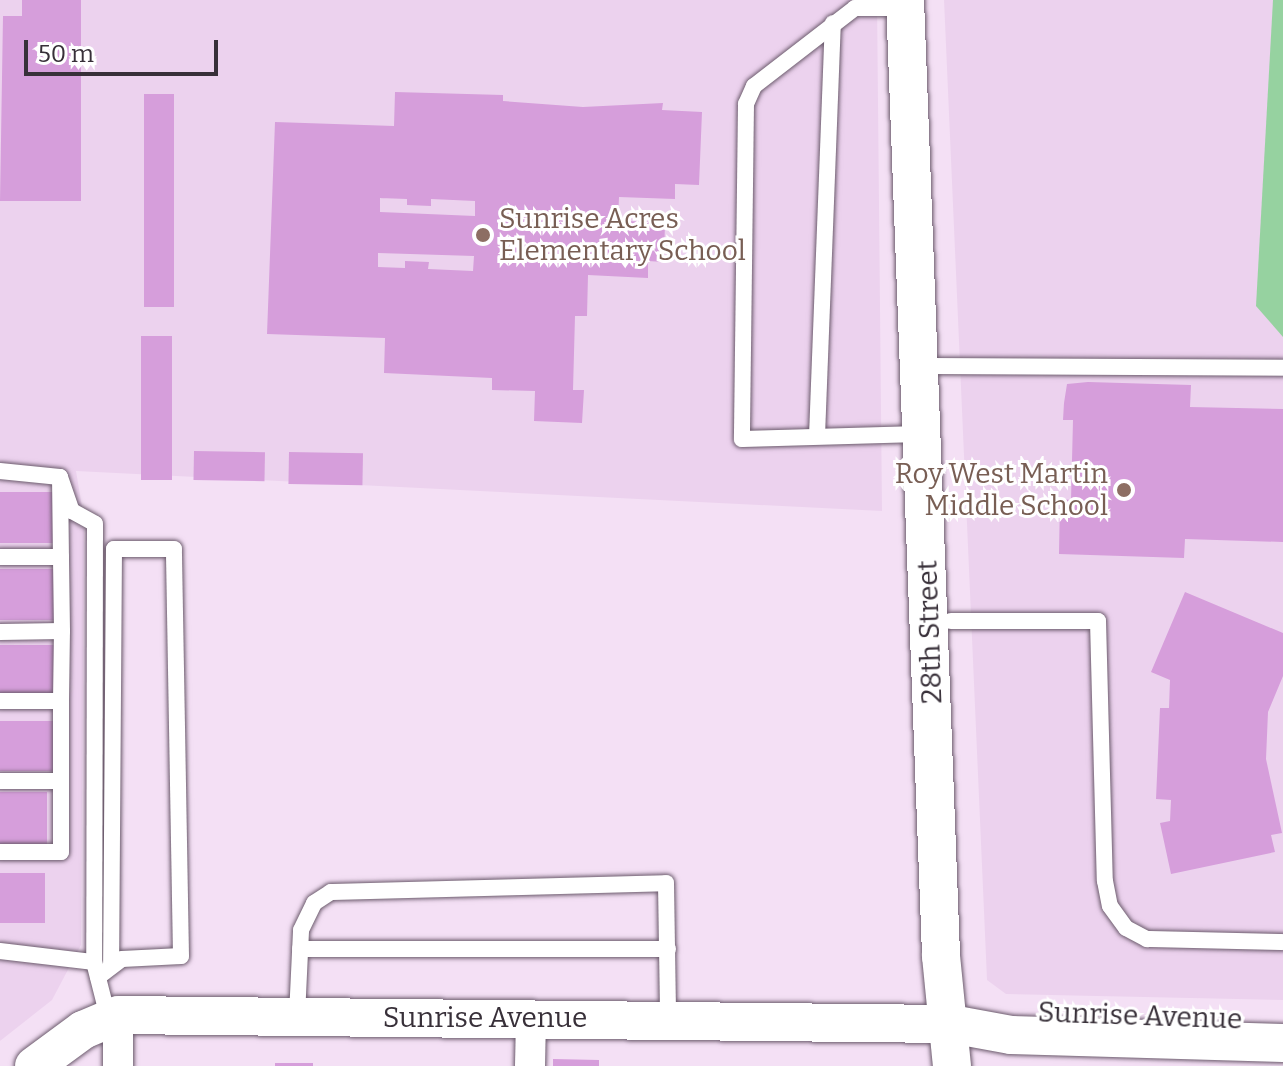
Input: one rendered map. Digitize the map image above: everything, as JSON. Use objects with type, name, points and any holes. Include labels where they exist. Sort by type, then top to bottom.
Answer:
[{"type":"street","name":"28th Street","points":[[910,3],[937,366],[941,621],[960,953],[951,1024],[952,1066]]},
{"type":"street","name":"28th Street","points":[[910,3],[920,434],[941,621]]},
{"type":"street","name":"Sunrise Avenue","points":[[951,1024],[1010,1013],[1283,1021]]},
{"type":"street","name":"Sunrise Avenue","points":[[113,1016],[668,1017],[951,1024],[1011,1035],[1283,1043]]},
{"type":"street","points":[[34,1066],[113,1016],[118,1066]]},
{"type":"street","points":[[530,1066],[531,1019]]},
{"type":"lane","points":[[910,3],[855,8],[754,86],[746,104],[742,439],[920,434]]},
{"type":"lane","points":[[817,436],[833,23]]},
{"type":"lane","points":[[937,366],[1283,368]]},
{"type":"lane","points":[[0,471],[60,477]]},
{"type":"lane","points":[[0,852],[61,852],[60,477]]},
{"type":"lane","points":[[60,477],[72,511],[95,524],[101,968],[113,1016]]},
{"type":"lane","points":[[0,951],[101,968],[122,959],[181,956],[174,549],[114,549],[101,968]]},
{"type":"lane","points":[[0,557],[61,557]]},
{"type":"lane","points":[[941,621],[1098,621],[1105,881],[1110,906],[1126,928],[1147,939],[1283,942]]},
{"type":"lane","points":[[0,632],[62,631]]},
{"type":"lane","points":[[0,701],[61,701]]},
{"type":"lane","points":[[0,781],[61,781]]},
{"type":"lane","points":[[297,1016],[301,930],[314,903],[331,892],[666,883],[668,1017]]},
{"type":"lane","points":[[300,949],[668,949]]},
{"type":"shaded area","name":"Sunrise Acres Elementary School","points":[[0,0],[877,0],[882,511],[76,471],[84,519],[81,945],[52,1000],[0,1041]]},
{"type":"shaded area","name":"Roy West Martin Middle School","points":[[944,0],[1283,0],[1283,1000],[1006,994],[987,980]]},
{"type":"green space","points":[[1273,0],[1283,0],[1283,337],[1256,306]]},
{"type":"building","points":[[22,0],[81,0],[81,201],[0,201],[3,16],[22,16]]},
{"type":"building","points":[[395,92],[503,95],[503,101],[583,107],[663,103],[662,110],[702,112],[699,185],[675,184],[675,199],[619,197],[618,221],[665,222],[664,262],[648,261],[648,278],[588,275],[587,316],[575,316],[573,390],[584,390],[582,423],[534,421],[535,391],[492,390],[492,378],[384,373],[385,338],[267,334],[275,122],[394,126]],"holes":[[[380,198],[407,199],[407,205],[431,206],[431,199],[475,201],[475,216],[380,212]],[[378,253],[474,256],[473,271],[428,269],[429,262],[405,261],[405,268],[378,267]]]},
{"type":"building","points":[[144,94],[174,94],[174,307],[144,307]]},
{"type":"building","points":[[141,336],[172,336],[172,480],[141,480]]},
{"type":"building","points":[[1067,384],[1191,385],[1190,407],[1283,409],[1283,542],[1185,539],[1184,558],[1059,554],[1060,499],[1071,500],[1073,420],[1063,420]]},
{"type":"building","points":[[194,451],[265,452],[264,481],[193,480]]},
{"type":"building","points":[[289,452],[363,453],[362,485],[288,484]]},
{"type":"building","points":[[0,492],[57,492],[57,543],[0,543]]},
{"type":"building","points":[[0,569],[57,569],[57,620],[0,620]]},
{"type":"building","points":[[1185,592],[1283,633],[1283,676],[1268,712],[1266,759],[1282,833],[1271,835],[1275,852],[1171,874],[1160,823],[1170,821],[1171,800],[1156,799],[1160,708],[1169,708],[1170,680],[1151,672]]},
{"type":"building","points":[[0,645],[57,645],[57,695],[0,695]]},
{"type":"building","points":[[0,721],[56,721],[56,771],[0,771]]},
{"type":"building","points":[[0,792],[47,792],[47,844],[0,844]]},
{"type":"building","points":[[0,873],[45,873],[45,923],[0,923]]},
{"type":"building","points":[[553,1059],[599,1060],[599,1066],[553,1066]]},
{"type":"building","points":[[275,1063],[313,1063],[313,1066],[275,1066]]},
{"type":"place","name":"Sunrise Acres Elementary School","points":[[483,235]]},
{"type":"place","name":"Roy West Martin Middle School","points":[[1124,490]]}]
